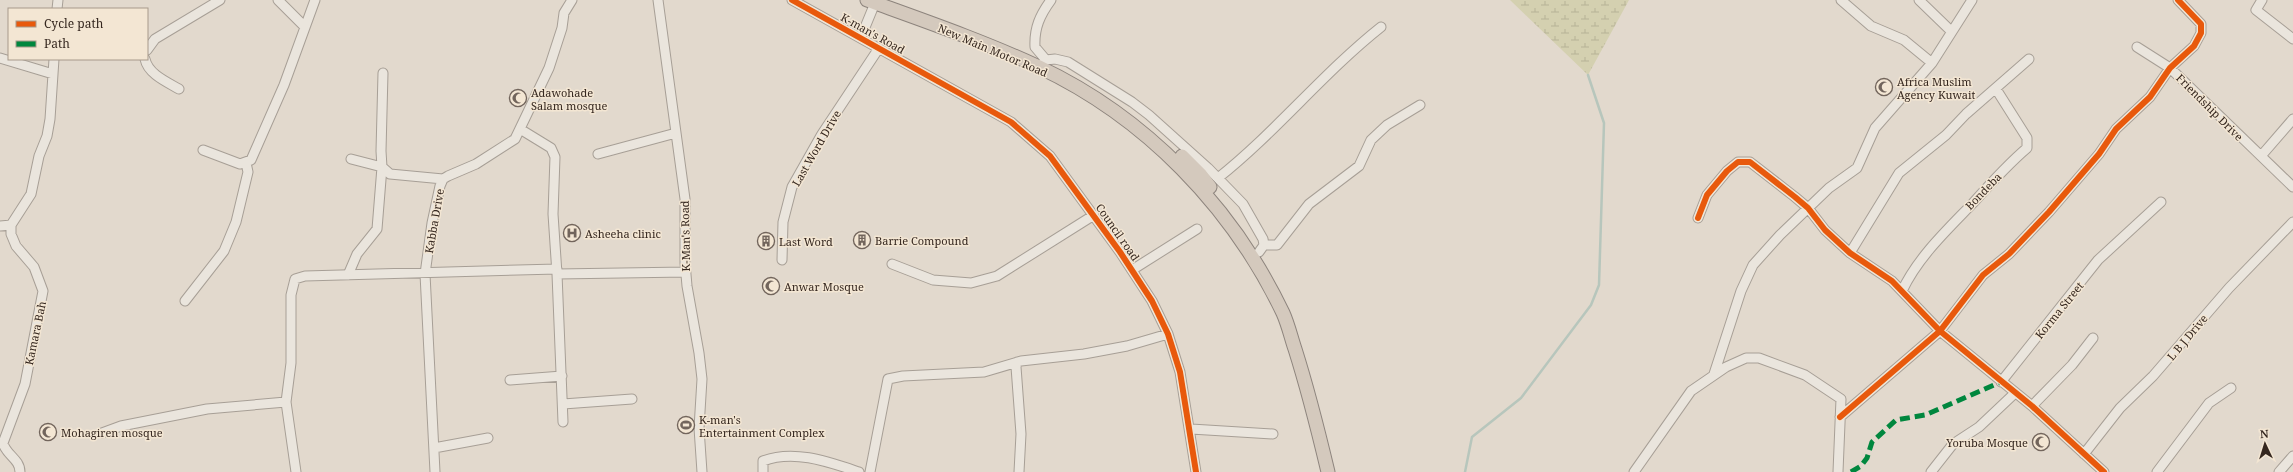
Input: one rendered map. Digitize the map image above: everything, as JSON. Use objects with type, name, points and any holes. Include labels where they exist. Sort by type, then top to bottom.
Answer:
[{"type":"highway","name":"New Main Motor Road","points":[[889,0],[1045,61],[1112,98],[1154,129],[1200,174],[1261,248],[1291,310],[1318,390],[1335,472]]},
{"type":"highway","name":"New Main Motor Road","points":[[871,1],[974,39],[1040,67],[1108,105],[1148,136],[1194,181],[1253,257],[1283,314],[1311,396],[1328,472]]},
{"type":"street","points":[[148,49],[156,39],[220,0]]},
{"type":"street","points":[[278,0],[305,27]]},
{"type":"street","points":[[203,150],[240,164],[251,160],[255,154],[315,0]]},
{"type":"street","name":"Kabba Drive","points":[[434,472],[434,448],[429,393],[425,274],[432,223],[443,179],[476,164],[515,139],[549,68],[562,28],[564,13],[572,0]]},
{"type":"street","name":"K-Man's Road","points":[[658,0],[685,199],[686,272],[702,379],[699,434],[702,472]]},
{"type":"street","name":"K-man's Road","points":[[792,0],[924,73]]},
{"type":"street","points":[[1051,0],[1042,13],[1035,32],[1034,47],[1045,61],[1055,59],[1068,62],[1132,102],[1218,178],[1243,204],[1263,239],[1261,248],[1277,245],[1309,204],[1359,166],[1371,140],[1387,125],[1420,105]]},
{"type":"street","points":[[1841,0],[1871,26],[1904,40],[1932,63]]},
{"type":"street","points":[[1920,0],[1951,31]]},
{"type":"street","points":[[1714,374],[1748,275],[1762,255],[1808,208],[1836,182],[1857,168],[1875,128],[1932,63],[1972,0]]},
{"type":"street","points":[[1840,417],[1940,331],[1983,275],[2009,254],[2049,212],[2099,154],[2120,124],[2155,91],[2170,68],[2194,46],[2202,31],[2201,24],[2178,0]]},
{"type":"street","points":[[2262,0],[2256,10],[2293,39]]},
{"type":"street","points":[[861,38],[871,1]]},
{"type":"street","points":[[1218,178],[1241,159],[1350,52],[1381,27]]},
{"type":"street","name":"Friendship Drive","points":[[2137,47],[2170,68],[2293,187]]},
{"type":"street","name":"Last Word Drive","points":[[782,260],[783,222],[792,187],[822,134],[879,48]]},
{"type":"street","points":[[0,58],[53,74]]},
{"type":"street","points":[[1850,253],[1899,173],[1946,135],[1966,114],[2029,59]]},
{"type":"street","points":[[0,226],[11,225],[33,189],[39,156],[47,136],[50,119],[54,60]]},
{"type":"street","points":[[145,60],[146,64],[153,73],[179,89]]},
{"type":"street","points":[[348,275],[358,254],[377,229],[382,167],[383,73]]},
{"type":"street","name":"Council road","points":[[924,73],[1011,122],[1050,156],[1094,215],[1132,270],[1152,301],[1168,334],[1180,372],[1191,429],[1196,472]]},
{"type":"street","name":"Bondeba","points":[[1902,291],[1910,275],[1952,224],[2027,148],[2027,138],[1996,89]]},
{"type":"street","points":[[2261,156],[2293,119]]},
{"type":"street","points":[[520,129],[554,151],[553,214],[557,271],[563,422]]},
{"type":"street","points":[[598,154],[676,133]]},
{"type":"street","points":[[351,159],[382,167],[390,174],[443,179]]},
{"type":"street","points":[[1698,218],[1704,201],[1712,187],[1727,171],[1743,161],[1750,162],[1808,208],[1825,230],[1850,253],[1882,274],[1902,291],[1940,331],[2000,382],[2032,406],[2104,472]]},
{"type":"street","points":[[185,301],[224,251],[236,222],[248,172],[246,163]]},
{"type":"street","name":"Korma Street","points":[[2000,382],[2098,260],[2161,202]]},
{"type":"street","points":[[892,264],[933,280],[971,283],[997,276],[1094,215]]},
{"type":"street","name":"L B J Drive","points":[[2084,454],[2120,408],[2153,376],[2224,294],[2293,222]]},
{"type":"street","name":"Kamara Bah","points":[[11,225],[10,234],[16,246],[34,267],[43,291],[24,384],[3,443],[4,447],[19,463],[20,472]]},
{"type":"street","points":[[1132,270],[1197,229]]},
{"type":"street","points":[[296,472],[286,402],[291,363],[291,295],[295,279],[305,276],[557,271],[686,272]]},
{"type":"street","points":[[870,472],[888,379],[903,376],[984,372],[1017,362],[1126,346],[1168,334]]},
{"type":"street","points":[[2032,406],[2072,365],[2093,338]]},
{"type":"street","points":[[1634,472],[1691,391],[1726,367],[1752,358],[1780,364],[1805,374],[1841,399],[1838,472]]},
{"type":"street","points":[[1017,362],[1016,367],[1021,434],[1019,472]]},
{"type":"street","points":[[510,380],[562,376]]},
{"type":"street","points":[[2158,472],[2209,403],[2231,388]]},
{"type":"street","points":[[1931,472],[1953,444],[1979,427],[2015,393]]},
{"type":"street","points":[[563,404],[632,400]]},
{"type":"street","points":[[102,433],[121,426],[207,409],[286,402]]},
{"type":"street","points":[[1191,429],[1273,434]]},
{"type":"street","points":[[434,448],[488,438]]},
{"type":"street","points":[[763,472],[763,461],[797,456],[828,461],[859,472]]},
{"type":"street","points":[[2280,472],[2293,456]]},
{"type":"green space","points":[[1510,0],[1629,0],[1588,75]]},
{"type":"waterway","points":[[1465,472],[1472,437],[1521,398],[1591,305],[1599,285],[1604,123],[1588,75]]},
{"type":"marked path","points":[[1851,472],[1861,466],[1867,458],[1872,442],[1896,420],[1925,415],[2001,382]]},
{"type":"cycle path","points":[[792,0],[1011,122],[1050,156],[1120,252],[1152,301],[1168,334],[1180,372],[1196,472]]},
{"type":"cycle path","points":[[1840,417],[1940,331],[1983,275],[2009,254],[2049,212],[2099,154],[2116,129],[2150,97],[2170,68],[2194,46],[2201,33],[2201,24],[2178,0]]},
{"type":"cycle path","points":[[1698,218],[1707,195],[1727,171],[1738,162],[1750,162],[1808,208],[1825,230],[1850,253],[1892,281],[1940,331],[2032,406],[2104,472]]},
{"type":"place","name":"Africa Muslim Agency Kuwait","points":[[1884,87]]},
{"type":"place","name":"Adawohade Salam mosque","points":[[518,98]]},
{"type":"place","name":"Asheeha clinic","points":[[572,233]]},
{"type":"place","name":"Barrie Compound","points":[[862,240]]},
{"type":"place","name":"Last Word","points":[[766,241]]},
{"type":"place","name":"Anwar Mosque","points":[[771,286]]},
{"type":"place","name":"K-man's Entertainment Complex","points":[[686,425]]},
{"type":"place","name":"Mohagiren mosque","points":[[48,432]]},
{"type":"place","name":"Yoruba Mosque","points":[[2041,442]]}]
